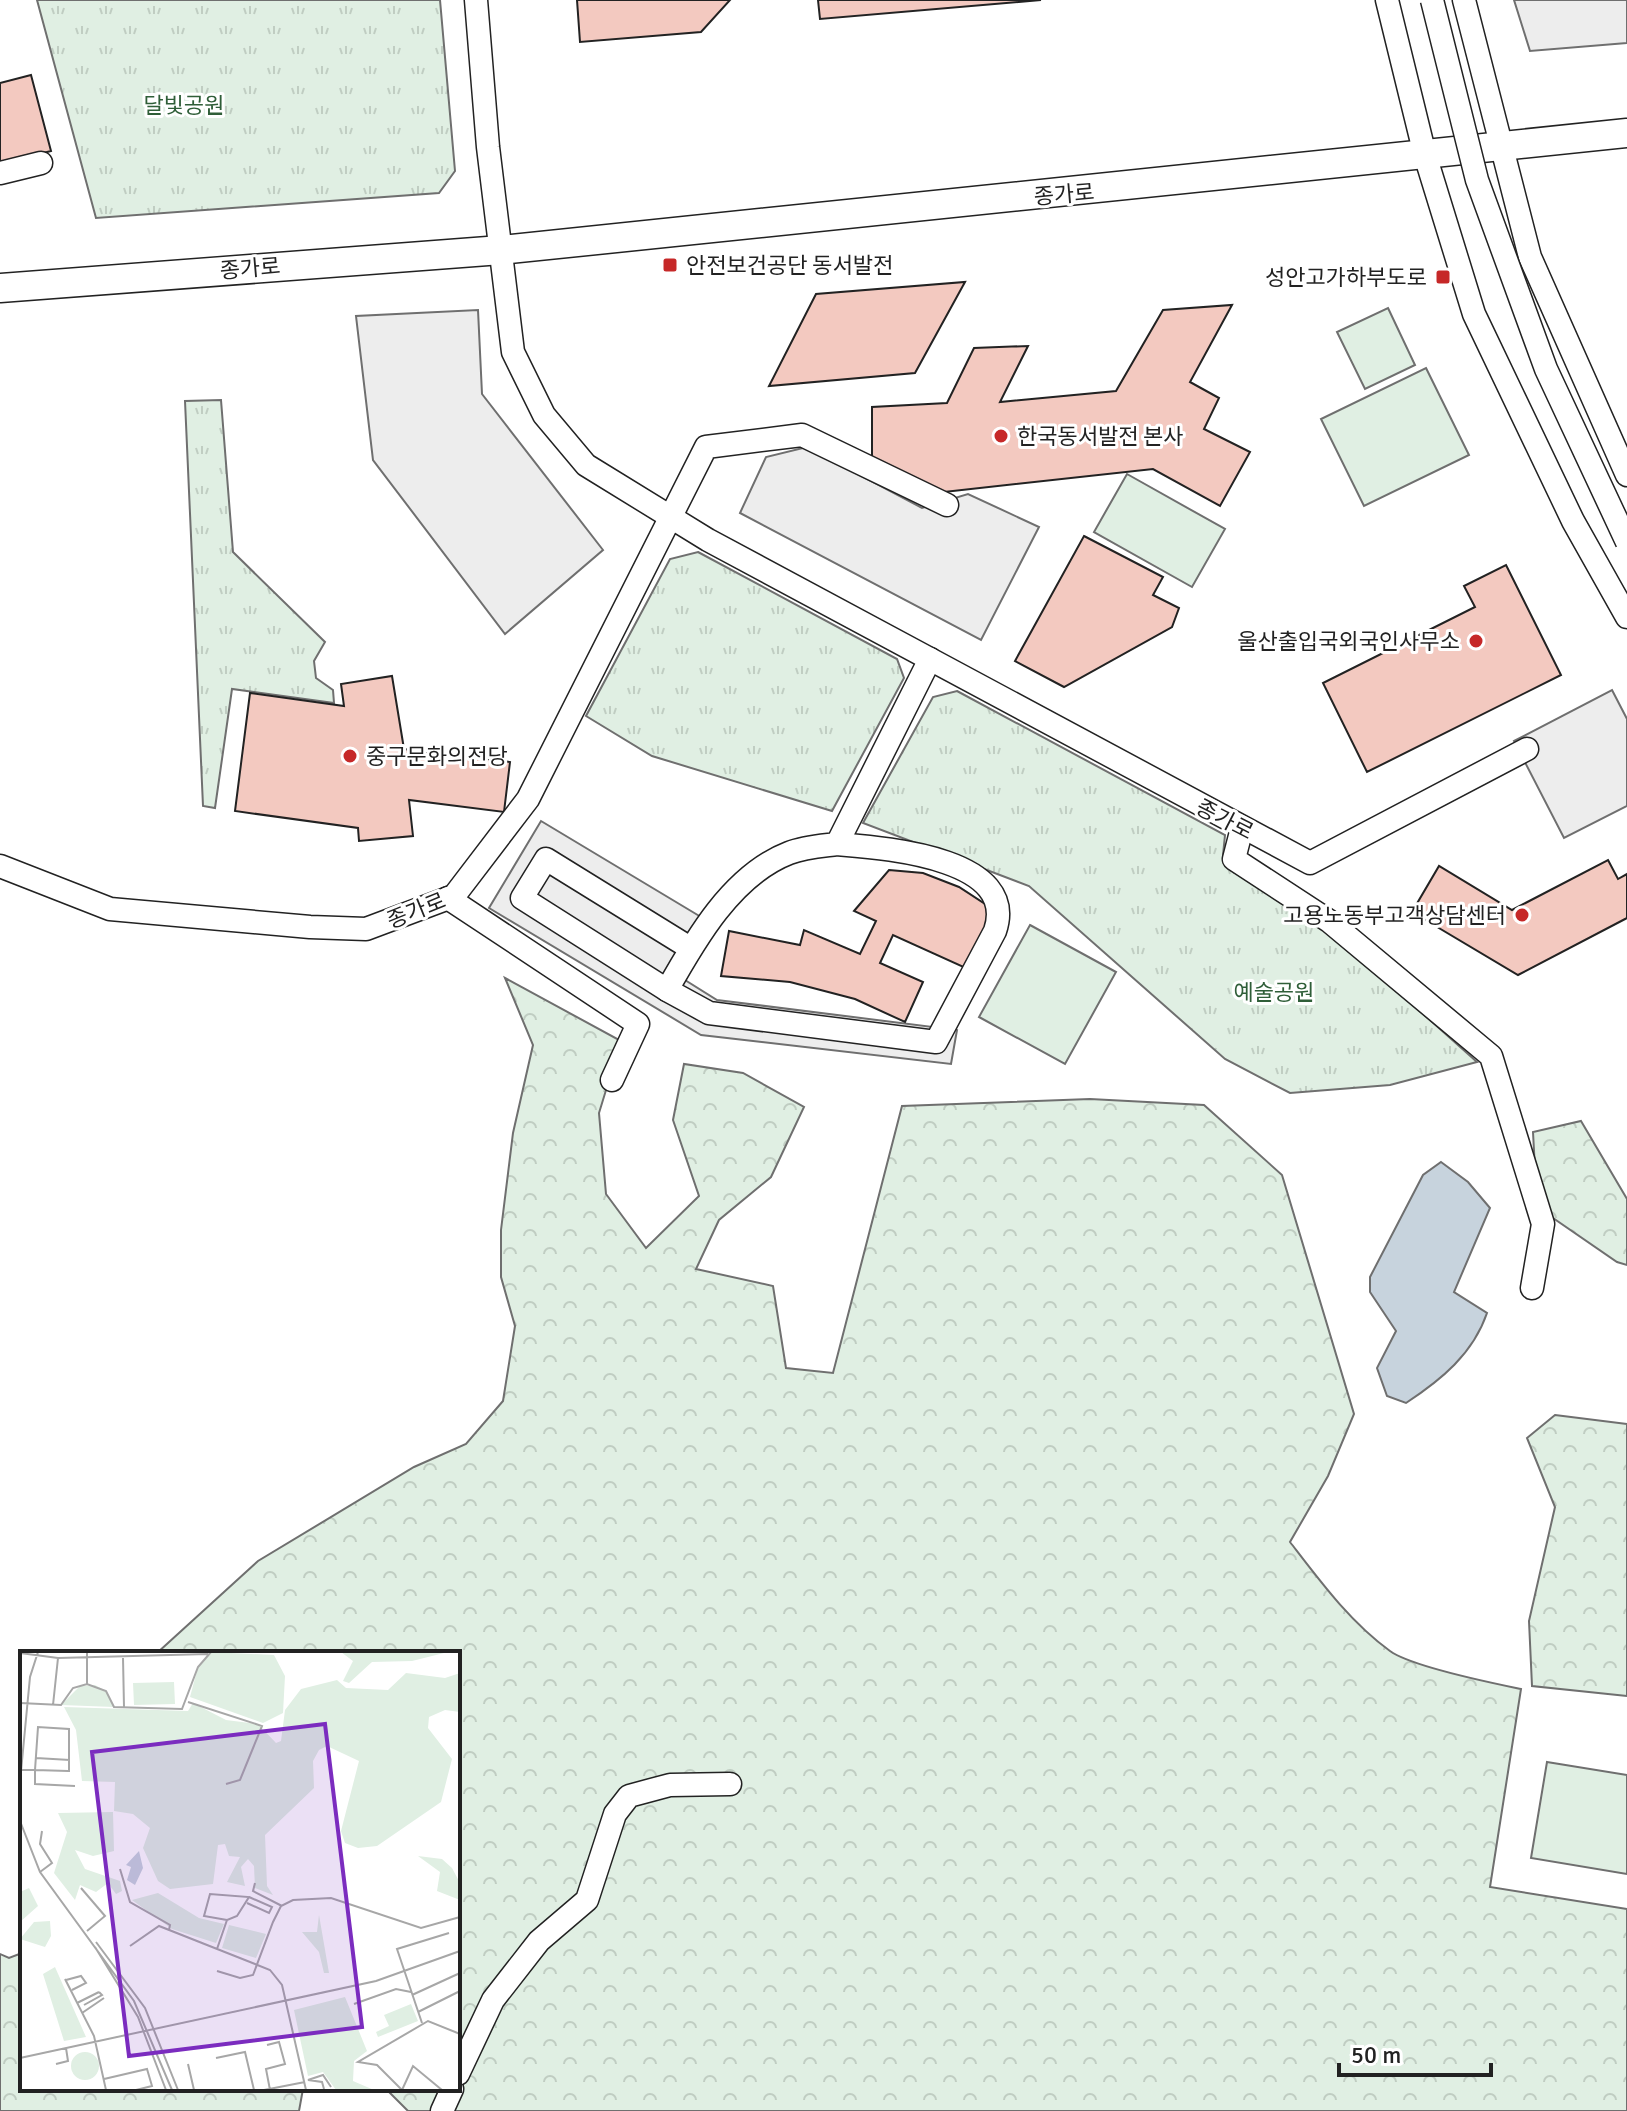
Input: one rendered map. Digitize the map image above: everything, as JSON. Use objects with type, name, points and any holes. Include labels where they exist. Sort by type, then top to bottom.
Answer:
[{"type":"main road","name":"종가로","points":[[0,288],[501,250],[1627,133]]},
{"type":"street","name":"종가로","points":[[476,0],[513,352],[544,415],[586,465],[672,519],[1310,863],[1527,749]]},
{"type":"street","points":[[1387,0],[1425,155],[1474,314],[1573,521],[1627,617]]},
{"type":"street","points":[[1432,0],[1477,180],[1546,369],[1627,542]]},
{"type":"street","points":[[1464,0],[1498,144],[1530,257],[1627,475]]},
{"type":"street","points":[[0,173],[41,163]]},
{"type":"street","points":[[672,519],[706,447],[802,435],[947,505]]},
{"type":"street","name":"종가로","points":[[0,866],[110,909],[310,927],[366,929],[448,898],[470,878],[528,799],[672,519]]},
{"type":"street","points":[[837,844],[930,659]]},
{"type":"street","points":[[1242,828],[1234,859],[1329,921],[1491,1056],[1543,1224],[1532,1288]]},
{"type":"street","points":[[667,990],[690,948],[714,915],[766,866],[788,853],[837,844],[930,856],[981,880],[990,891],[999,917],[995,931],[936,1042],[709,1013],[667,990],[522,898],[546,859],[690,948]]},
{"type":"street","points":[[448,898],[638,1024],[612,1080]]},
{"type":"street","points":[[460,2070],[493,2000],[539,1941],[587,1900],[615,1814],[629,1796],[670,1785],[730,1784]]},
{"type":"street","points":[[442,2111],[451,2091]]},
{"type":"green space","name":"달빛공원","points":[[37,0],[440,0],[455,171],[439,193],[96,218]]},
{"type":"green space","points":[[1388,308],[1415,365],[1365,389],[1337,332]]},
{"type":"green space","points":[[1426,368],[1469,455],[1364,506],[1321,419]]},
{"type":"green space","points":[[221,400],[233,552],[325,642],[314,661],[316,678],[333,690],[334,703],[232,689],[215,808],[203,806],[185,401]]},
{"type":"green space","points":[[1127,474],[1225,529],[1192,587],[1094,532]]},
{"type":"green space","points":[[698,552],[897,659],[904,678],[832,811],[652,756],[586,716],[670,559]]},
{"type":"green space","name":"예술공원","points":[[957,691],[1225,835],[1223,855],[1328,929],[1477,1062],[1390,1085],[1290,1093],[1225,1059],[1029,886],[863,823],[933,697]]},
{"type":"green space","points":[[1030,925],[1116,972],[1065,1064],[979,1017]]},
{"type":"green space","points":[[505,978],[621,1041],[599,1113],[606,1194],[646,1248],[699,1196],[673,1120],[684,1064],[743,1073],[804,1107],[771,1177],[719,1220],[696,1269],[773,1286],[786,1368],[833,1373],[902,1106],[1090,1099],[1204,1105],[1282,1175],[1354,1414],[1328,1476],[1290,1542],[1349,1614],[1390,1651],[1433,1668],[1521,1689],[1490,1887],[1627,1909],[1627,2111],[408,2111],[388,2091],[460,2091],[460,1651],[159,1651],[258,1561],[414,1467],[466,1444],[503,1401],[515,1326],[501,1277],[501,1230],[513,1133],[533,1045]]},
{"type":"green space","points":[[1581,1121],[1627,1199],[1627,1265],[1617,1262],[1537,1207],[1533,1132]]},
{"type":"green space","points":[[1555,1415],[1627,1424],[1627,1696],[1532,1686],[1529,1621],[1555,1507],[1527,1438]]},
{"type":"green space","points":[[1547,1762],[1627,1775],[1627,1874],[1531,1858]]},
{"type":"green space","points":[[0,1954],[9,1958],[20,1954],[20,2091],[303,2091],[299,2111],[0,2111]]},
{"type":"shaded area","points":[[1514,0],[1627,0],[1627,43],[1530,51]]},
{"type":"shaded area","points":[[478,310],[482,394],[603,550],[505,634],[373,460],[356,316]]},
{"type":"shaded area","points":[[807,447],[922,508],[968,494],[1039,527],[981,640],[740,513],[766,457]]},
{"type":"shaded area","points":[[1612,690],[1627,719],[1627,806],[1564,838],[1514,741]]},
{"type":"shaded area","points":[[541,821],[701,917],[669,970],[717,1000],[957,1030],[951,1064],[701,1035],[489,908]]},
{"type":"shaded area","points":[[1441,1162],[1468,1182],[1490,1208],[1454,1292],[1487,1313],[1473,1341],[1454,1365],[1406,1403],[1387,1396],[1377,1368],[1396,1331],[1370,1292],[1370,1277],[1423,1175]]},
{"type":"building","points":[[577,0],[730,0],[701,32],[580,42]]},
{"type":"building","points":[[818,0],[1041,0],[820,19]]},
{"type":"building","points":[[31,75],[51,151],[0,164],[0,83]]},
{"type":"building","points":[[965,282],[915,373],[769,386],[816,294]]},
{"type":"building","points":[[1232,305],[1190,382],[1219,398],[1204,429],[1250,452],[1220,506],[1153,469],[935,493],[872,460],[872,407],[947,403],[974,348],[1028,346],[1000,402],[1116,391],[1163,310]]},
{"type":"building","points":[[1084,536],[1163,577],[1153,595],[1179,608],[1172,627],[1064,687],[1015,661]]},
{"type":"building","name":"울산출입국외국인사무소","points":[[1506,565],[1561,675],[1367,772],[1323,683],[1475,607],[1464,586]]},
{"type":"building","name":"중구문화의전당","points":[[392,676],[404,749],[510,762],[504,812],[409,800],[413,836],[359,841],[358,828],[235,811],[250,693],[344,706],[341,684]]},
{"type":"building","name":"고용노동부고객상담센터","points":[[1608,860],[1618,879],[1627,874],[1627,918],[1518,975],[1412,912],[1439,866],[1512,910]]},
{"type":"building","points":[[889,870],[923,873],[959,887],[985,904],[991,918],[970,970],[893,935],[880,963],[923,982],[905,1022],[855,999],[790,982],[721,976],[729,931],[800,945],[804,930],[860,954],[876,921],[854,911]]},
{"type":"place","name":"안전보건공단 동서발전","points":[[670,265]]},
{"type":"place","name":"성안고가하부도로","points":[[1443,277]]},
{"type":"place","name":"한국동서발전 본사","points":[[1001,436]]},
{"type":"place","name":"울산출입국외국인사무소","points":[[1476,641]]},
{"type":"place","name":"중구문화의전당","points":[[350,756]]},
{"type":"place","name":"고용노동부고객상담센터","points":[[1522,915]]}]
